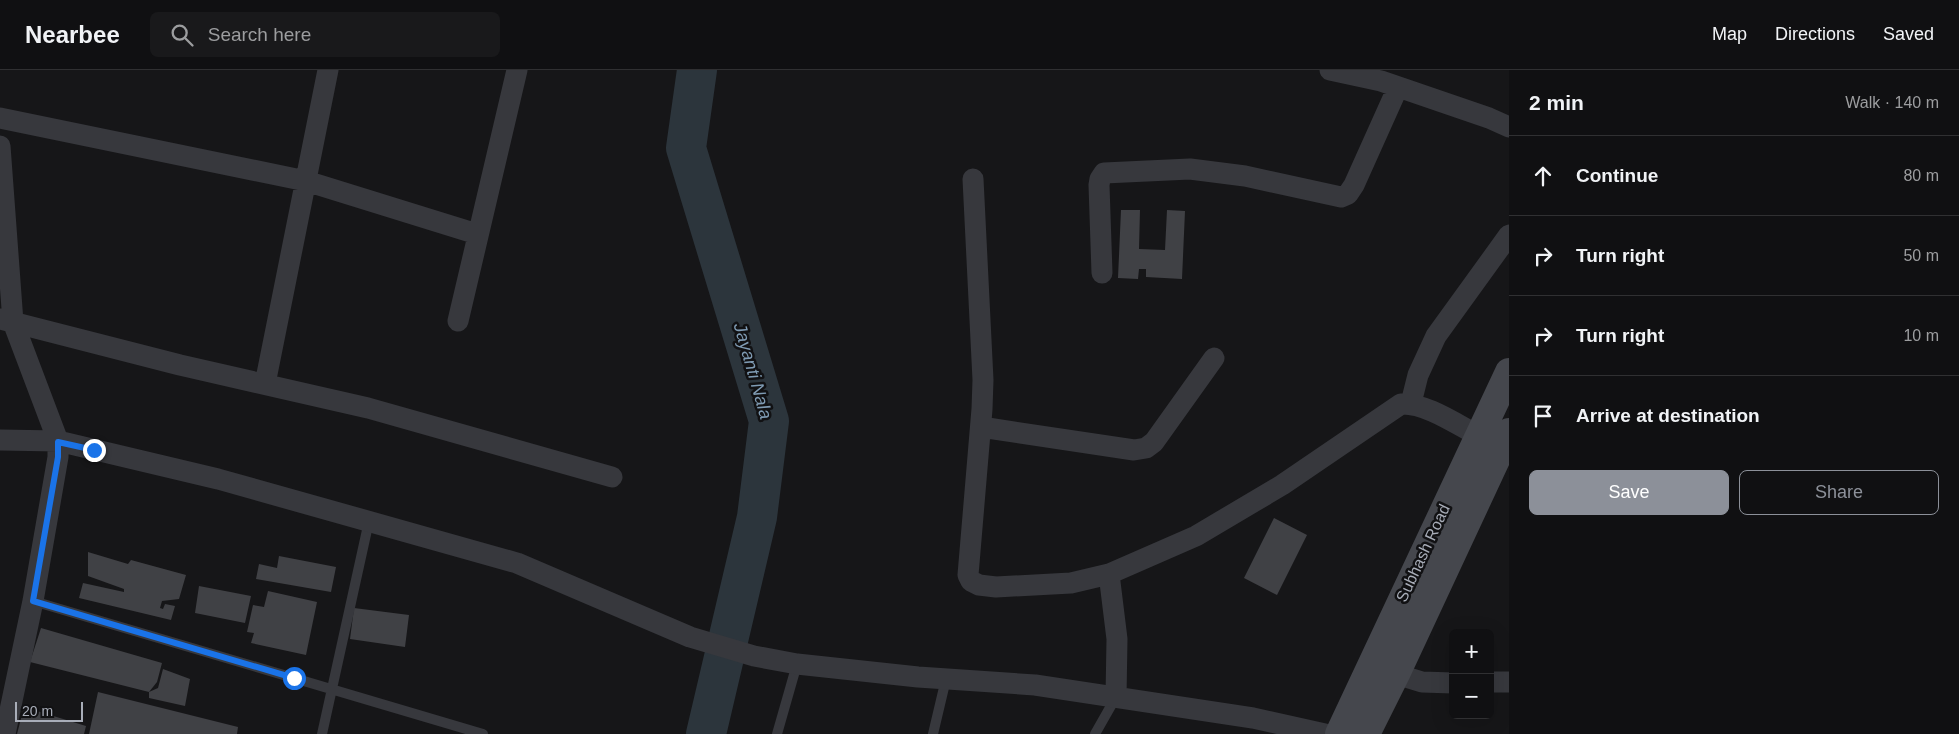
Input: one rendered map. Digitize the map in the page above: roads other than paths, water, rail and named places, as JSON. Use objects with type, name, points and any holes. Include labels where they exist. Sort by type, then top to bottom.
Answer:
[{"type":"main road","name":"Subhash Road","points":[[1366,734],[1396,674],[1509,372]]},
{"type":"main road","name":"Subhash Road","points":[[1339,734],[1479,455],[1509,432]]},
{"type":"street","points":[[265,384],[328,70]]},
{"type":"street","points":[[458,321],[517,70]]},
{"type":"street","points":[[1330,70],[1381,81],[1490,118],[1509,127]]},
{"type":"street","points":[[1102,273],[1099,185],[1100,178],[1104,173],[1190,169],[1245,176],[1341,196],[1348,194],[1354,185],[1398,87]]},
{"type":"street","points":[[0,118],[306,181],[477,234]]},
{"type":"street","points":[[0,146],[7,321],[58,442],[58,457],[33,601],[4,734]]},
{"type":"street","points":[[973,179],[983,380],[981,427],[968,567],[968,575],[971,581],[979,585],[996,587],[1071,583],[1109,574],[1196,536],[1282,485],[1401,404],[1411,403],[1422,407],[1479,455]]},
{"type":"street","points":[[1411,403],[1418,375],[1436,336],[1509,235]]},
{"type":"street","points":[[7,321],[368,408],[612,477]]},
{"type":"street","points":[[981,427],[1134,450],[1146,448],[1154,442],[1214,358]]},
{"type":"street","points":[[0,440],[58,442],[218,479],[517,563],[690,637],[754,656],[796,664],[946,679],[1035,685],[1277,722],[1325,734]]},
{"type":"street","points":[[1109,574],[1117,639],[1116,697]]},
{"type":"street","points":[[1396,674],[1422,682],[1449,683]]},
{"type":"street","points":[[1494,682],[1509,682]]},
{"type":"lane","points":[[322,734],[369,521]]},
{"type":"lane","points":[[33,601],[483,734]]},
{"type":"lane","points":[[777,734],[796,664]]},
{"type":"lane","points":[[933,734],[946,679]]},
{"type":"lane","points":[[1095,734],[1116,697]]},
{"type":"waterway","name":"Jayanti Nala","points":[[697,70],[686,148],[769,421],[757,517],[706,734]]}]
